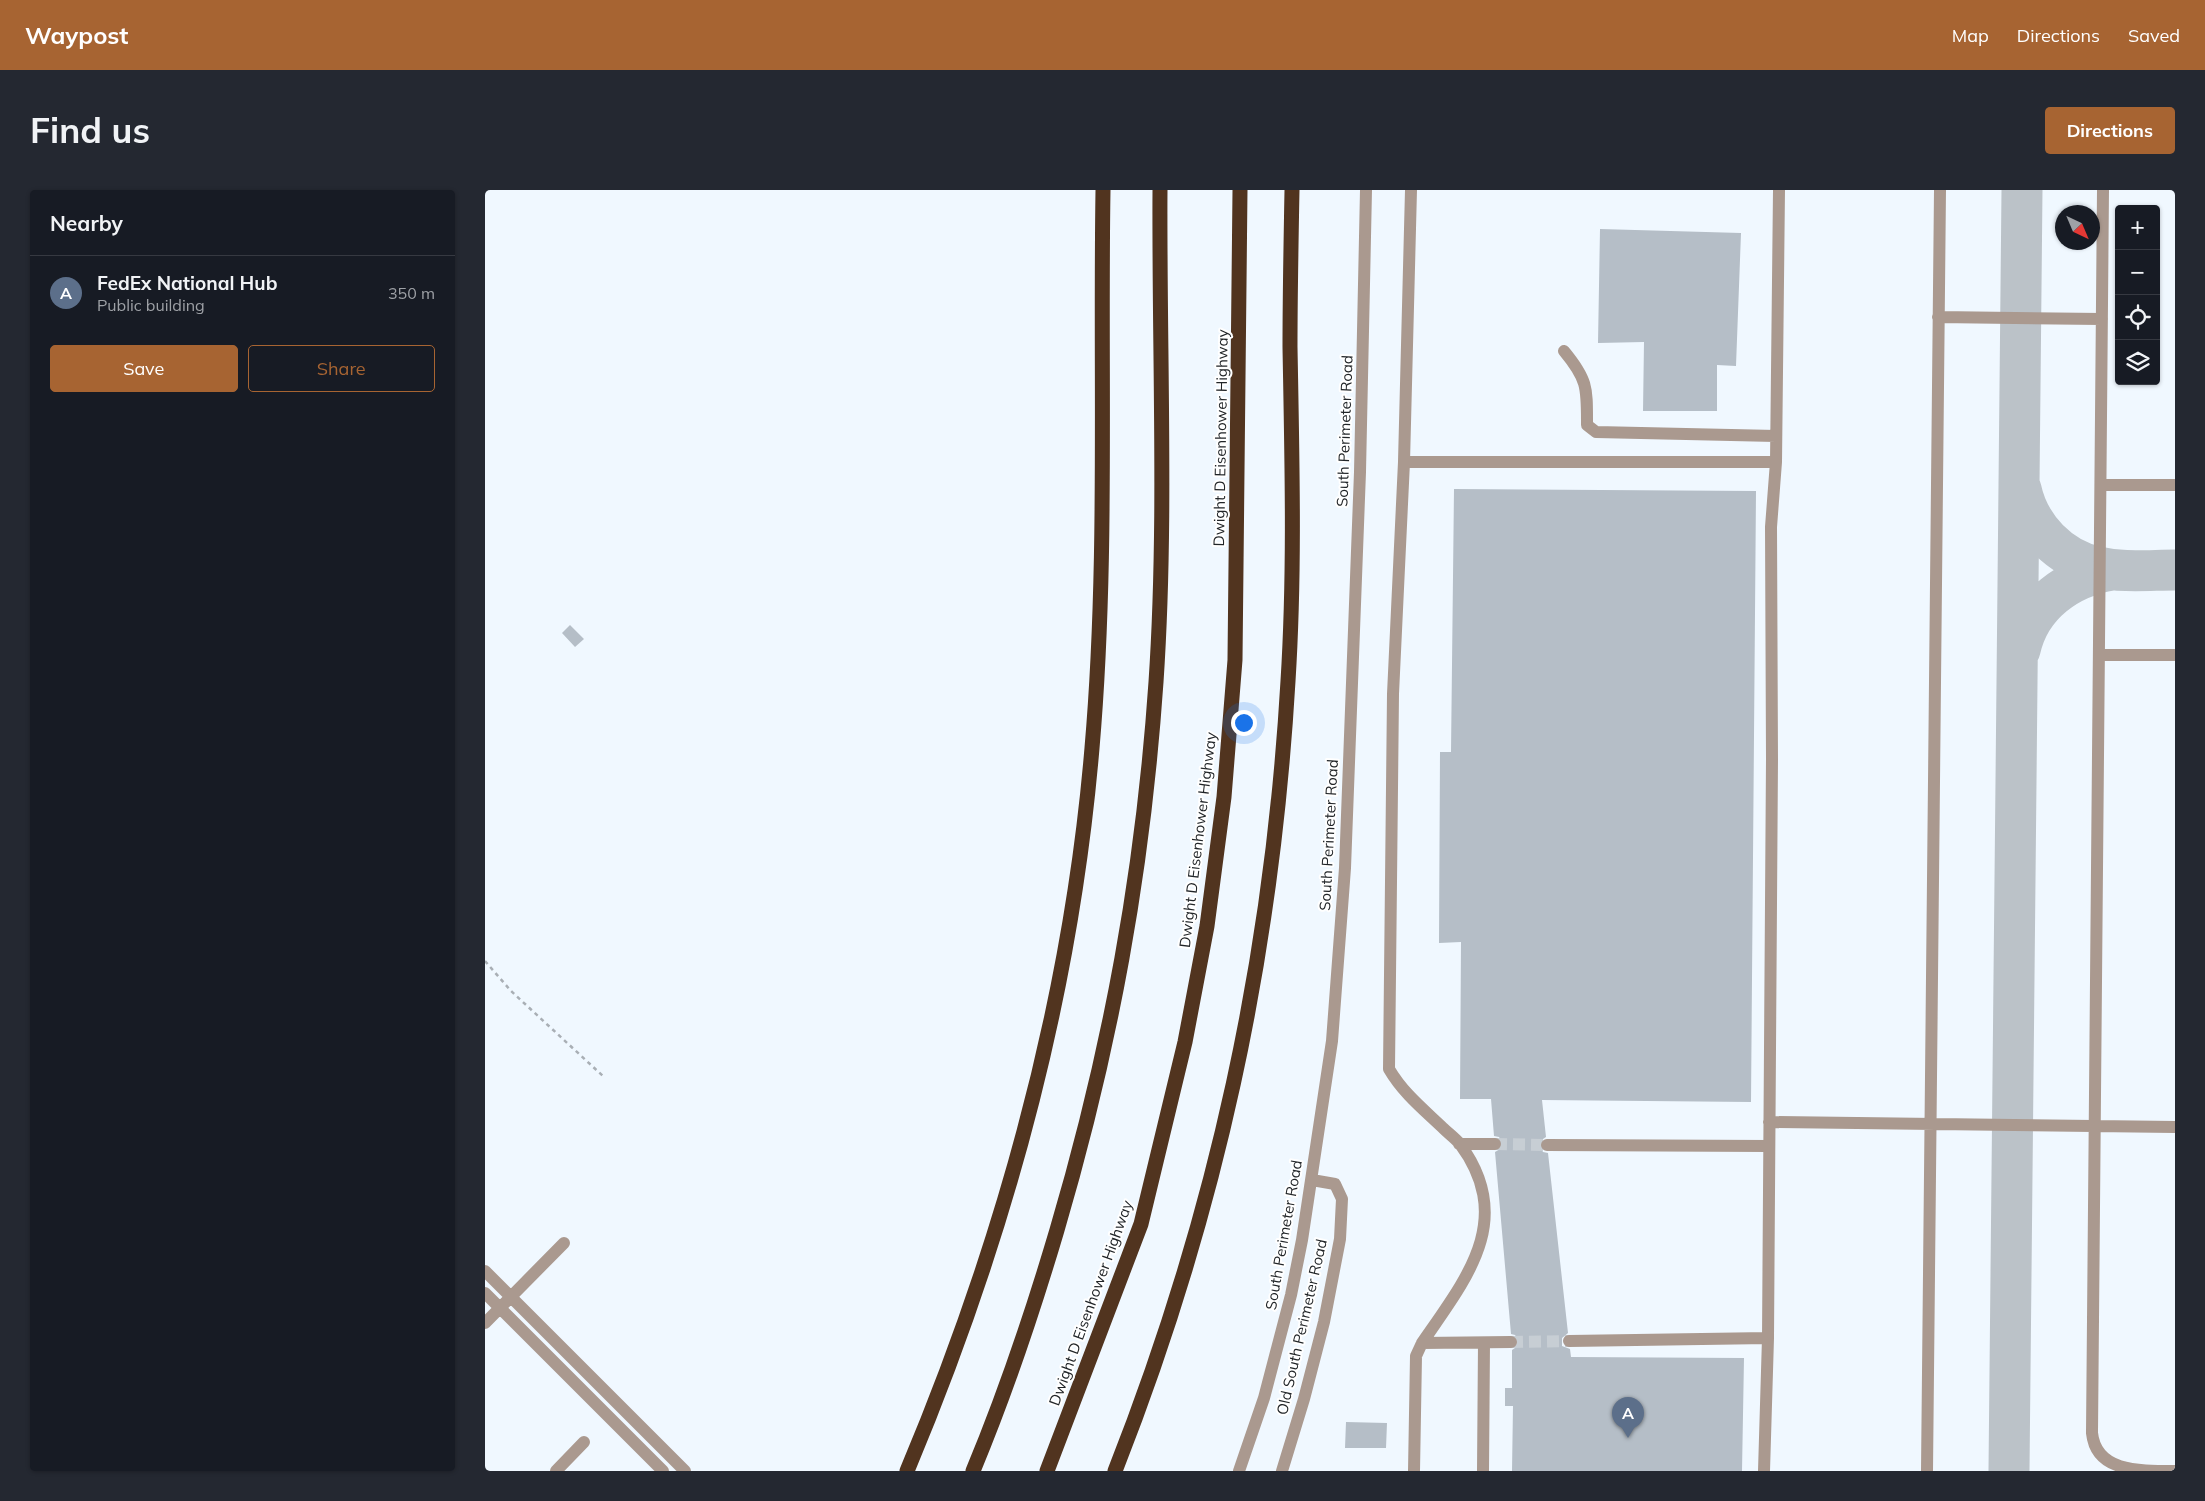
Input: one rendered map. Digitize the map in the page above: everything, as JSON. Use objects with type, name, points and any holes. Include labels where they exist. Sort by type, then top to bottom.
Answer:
[{"type":"highway","points":[[907,1471],[969,1315],[1015,1171],[1057,992],[1078,867],[1092,745],[1100,593],[1103,190]]},
{"type":"highway","points":[[973,1471],[1023,1341],[1082,1145],[1116,1000],[1135,891],[1147,782],[1158,643],[1161,478],[1160,190]]},
{"type":"highway","name":"Dwight D Eisenhower Highway","points":[[1047,1471],[1141,1224],[1185,1042],[1207,926],[1224,797],[1235,660],[1240,190]]},
{"type":"highway","points":[[1115,1471],[1162,1344],[1209,1190],[1245,1029],[1273,866],[1285,731],[1291,603],[1294,444],[1290,346],[1292,190]]},
{"type":"street","name":"South Perimeter Road","points":[[1239,1471],[1264,1398],[1285,1323],[1312,1180],[1331,1042],[1345,868],[1360,472],[1366,190]]},
{"type":"street","points":[[1411,190],[1404,462],[1393,694],[1389,1069],[1399,1086],[1459,1144],[1482,1185],[1485,1230],[1469,1274],[1422,1343],[1416,1356],[1414,1471]]},
{"type":"street","points":[[1764,1471],[1768,1338],[1774,758],[1775,618],[1771,527],[1776,462],[1779,190]]},
{"type":"street","points":[[1927,1471],[1940,190]]},
{"type":"street","points":[[2103,190],[2091,1433],[2094,1451],[2103,1466],[2111,1470],[2175,1471]]},
{"type":"street","points":[[1939,317],[2102,319]]},
{"type":"street","points":[[1564,351],[1581,371],[1587,394],[1587,424],[1596,432],[1776,436]]},
{"type":"street","points":[[1404,462],[1776,462]]},
{"type":"street","points":[[2101,485],[2175,485]]},
{"type":"street","points":[[2100,655],[2175,655]]},
{"type":"street","points":[[1769,1122],[2175,1127]]},
{"type":"street","points":[[1459,1144],[1495,1144]]},
{"type":"street","points":[[1547,1145],[1769,1146]]},
{"type":"street","name":"Old South Perimeter Road","points":[[1282,1471],[1304,1399],[1321,1332],[1340,1238],[1342,1199],[1335,1184],[1312,1180]]},
{"type":"street","points":[[485,1322],[564,1243]]},
{"type":"street","points":[[485,1271],[685,1471]]},
{"type":"street","points":[[485,1293],[663,1471]]},
{"type":"street","points":[[1569,1341],[1768,1338]]},
{"type":"street","points":[[1422,1343],[1511,1342]]},
{"type":"street","points":[[1483,1471],[1484,1343]]},
{"type":"street","points":[[556,1471],[584,1442]]},
{"type":"path","points":[[485,961],[511,991],[604,1077]]},
{"type":"building","points":[[1600,229],[1741,233],[1736,366],[1717,365],[1717,411],[1643,411],[1644,342],[1598,343]]},
{"type":"building","points":[[1454,489],[1756,491],[1751,1102],[1542,1100],[1546,1137],[1539,1144],[1543,1152],[1548,1153],[1568,1333],[1562,1338],[1562,1346],[1570,1349],[1571,1357],[1744,1358],[1742,1471],[1512,1471],[1513,1406],[1505,1406],[1505,1388],[1512,1388],[1512,1350],[1518,1346],[1519,1341],[1515,1335],[1511,1334],[1495,1152],[1502,1148],[1503,1144],[1499,1137],[1494,1136],[1491,1099],[1460,1099],[1461,942],[1439,943],[1440,752],[1451,752]]},
{"type":"building","points":[[570,625],[584,639],[575,647],[562,633]]},
{"type":"building","points":[[1346,1422],[1387,1423],[1386,1448],[1345,1448]]},
{"type":"taxiway","points":[[2009,1471],[2022,190]]},
{"type":"taxiway","points":[[2021,489],[2025,503],[2039,528],[2059,549],[2071,557],[2084,563],[2107,569],[2126,571],[2175,570]]},
{"type":"taxiway","points":[[2020,650],[2025,634],[2033,619],[2042,606],[2054,595],[2081,579],[2112,570]]},
{"type":"tunnel","points":[[1495,1144],[1547,1145]]},
{"type":"tunnel","points":[[1511,1342],[1569,1341]]},
{"type":"place","name":"FedEx National Hub","points":[[1628,1438]]}]
